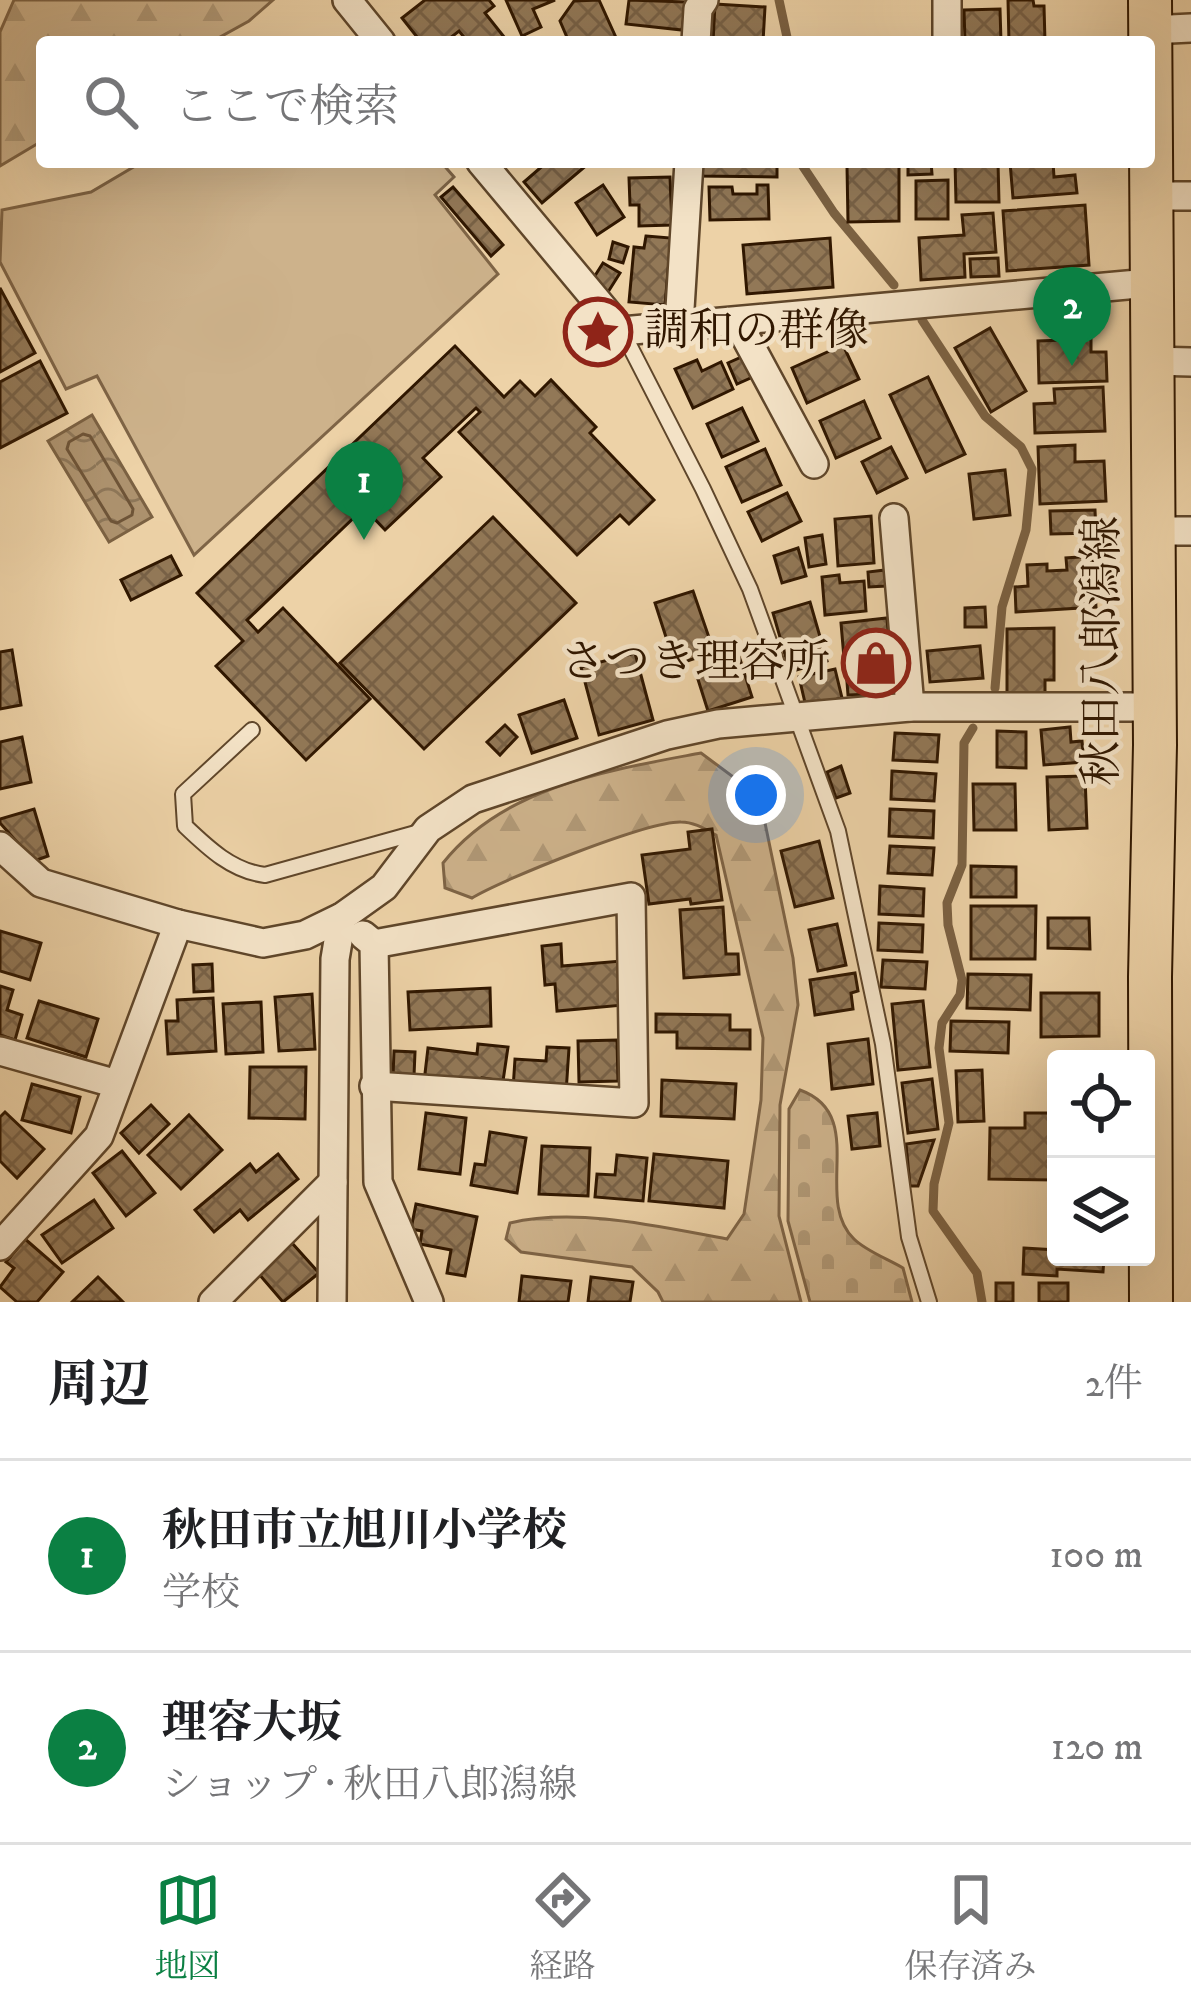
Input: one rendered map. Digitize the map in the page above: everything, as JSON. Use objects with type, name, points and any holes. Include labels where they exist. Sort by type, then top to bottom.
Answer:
[{"type":"main road","name":"秋田八郎潟線","points":[[1155,125],[1164,19]]},
{"type":"main road","name":"秋田八郎潟線","points":[[1151,168],[1149,283],[1171,362],[1172,531],[1154,707],[1151,1302]]},
{"type":"street","points":[[347,0],[376,36]]},
{"type":"street","points":[[696,36],[698,9],[704,0]]},
{"type":"street","points":[[946,36],[947,0]]},
{"type":"street","points":[[487,168],[622,332],[1149,283]]},
{"type":"street","points":[[679,326],[689,168]]},
{"type":"street","points":[[1149,196],[1191,196]]},
{"type":"street","points":[[737,321],[814,464]]},
{"type":"street","points":[[894,518],[910,707]]},
{"type":"street","points":[[0,846],[41,883],[178,924],[263,943],[305,935],[342,917],[383,887],[428,830],[473,800],[667,735],[718,724],[910,707],[1154,707]]},
{"type":"street","points":[[374,944],[631,897],[634,1103],[374,1086]]},
{"type":"street","points":[[342,917],[374,944],[378,1182],[429,1302]]},
{"type":"street","points":[[332,1302],[335,959],[342,917]]},
{"type":"street","points":[[0,1246],[99,1136],[178,924]]},
{"type":"street","points":[[0,1051],[117,1084]]},
{"type":"street","points":[[213,1302],[332,1182]]},
{"type":"lane","points":[[622,332],[704,489],[750,590],[838,831],[883,1044],[909,1238],[929,1302]]},
{"type":"lane","points":[[252,730],[182,794],[185,826],[245,873],[265,875],[428,830]]},
{"type":"green space","points":[[14,0],[273,0],[222,36],[36,36],[36,145],[0,166],[0,32]]},
{"type":"green space","points":[[132,168],[446,168],[454,177],[435,195],[498,274],[194,555],[97,376],[66,389],[0,262],[2,210],[91,192]]},
{"type":"green space","points":[[701,753],[736,779],[765,823],[793,958],[798,1005],[780,1105],[779,1216],[801,1302],[663,1302],[632,1267],[521,1252],[506,1239],[510,1223],[563,1217],[619,1220],[727,1239],[744,1214],[761,1100],[763,1038],[716,835],[690,823],[664,824],[576,852],[472,898],[445,888],[443,863],[468,837],[527,799],[595,775]]},
{"type":"green space","points":[[800,1090],[820,1102],[832,1118],[842,1222],[859,1243],[903,1268],[912,1302],[810,1302],[788,1221],[789,1109]]},
{"type":"water","points":[[92,415],[152,517],[109,542],[48,441]]},
{"type":"building","points":[[425,0],[489,0],[494,6],[485,13],[503,36],[463,36],[459,31],[453,36],[416,36],[402,18]]},
{"type":"building","points":[[506,0],[555,0],[533,9],[541,27],[522,36]]},
{"type":"building","points":[[599,0],[615,36],[566,36],[560,21],[574,1]]},
{"type":"building","points":[[629,0],[686,2],[682,30],[626,24]]},
{"type":"building","points":[[1008,0],[1033,0],[1034,6],[1044,6],[1045,36],[1009,36]]},
{"type":"building","points":[[715,4],[765,7],[763,36],[713,36]]},
{"type":"building","points":[[1000,9],[1001,36],[965,36],[964,10]]},
{"type":"building","points":[[540,168],[583,168],[542,203],[524,182]]},
{"type":"building","points":[[697,168],[777,168],[777,177],[697,176]]},
{"type":"building","points":[[847,168],[899,168],[899,221],[848,222]]},
{"type":"building","points":[[908,168],[932,168],[932,174],[908,175]]},
{"type":"building","points":[[955,168],[998,168],[999,202],[956,202]]},
{"type":"building","points":[[1010,168],[1053,168],[1054,177],[1075,175],[1077,193],[1013,198]]},
{"type":"building","points":[[670,177],[672,225],[639,226],[639,205],[630,205],[629,178]]},
{"type":"building","points":[[948,180],[948,219],[916,219],[916,181]]},
{"type":"building","points":[[603,185],[624,217],[597,235],[576,203]]},
{"type":"building","points":[[757,185],[768,185],[769,219],[710,220],[709,187],[757,194]]},
{"type":"building","points":[[453,187],[503,245],[491,256],[441,197]]},
{"type":"building","points":[[1085,205],[1089,265],[1007,271],[1003,211]]},
{"type":"building","points":[[993,213],[996,252],[964,254],[965,277],[921,280],[919,238],[964,235],[962,215]]},
{"type":"building","points":[[646,236],[671,238],[665,305],[629,302],[634,247],[644,248]]},
{"type":"building","points":[[830,238],[833,287],[747,294],[743,245]]},
{"type":"building","points":[[613,242],[628,247],[623,263],[609,259]]},
{"type":"building","points":[[998,258],[999,276],[971,277],[970,259]]},
{"type":"building","points":[[603,263],[620,273],[608,292],[591,282]]},
{"type":"building","points":[[0,288],[35,353],[0,372]]},
{"type":"building","points":[[990,328],[1026,391],[991,412],[955,348]]},
{"type":"building","points":[[1091,339],[1091,352],[1106,352],[1107,381],[1039,383],[1038,341]]},
{"type":"building","points":[[843,345],[859,379],[807,403],[792,368]]},
{"type":"building","points":[[455,346],[504,397],[520,381],[535,396],[551,380],[596,427],[590,433],[654,500],[629,524],[620,515],[577,555],[459,432],[480,412],[476,408],[423,458],[441,477],[385,530],[364,508],[247,620],[258,632],[283,608],[370,699],[306,760],[216,666],[243,641],[197,593]]},
{"type":"building","points":[[746,355],[755,376],[737,384],[728,363]]},
{"type":"building","points":[[697,360],[702,371],[721,362],[733,389],[693,408],[675,369]]},
{"type":"building","points":[[40,361],[67,413],[0,448],[0,382]]},
{"type":"building","points":[[928,377],[965,454],[926,472],[890,395]]},
{"type":"building","points":[[1103,387],[1105,431],[1035,433],[1034,404],[1055,403],[1054,389]]},
{"type":"building","points":[[864,401],[880,438],[836,458],[820,421]]},
{"type":"building","points":[[742,408],[758,441],[722,457],[707,424]]},
{"type":"building","points":[[1075,445],[1075,462],[1104,461],[1106,501],[1040,504],[1038,447]]},
{"type":"building","points":[[891,447],[907,478],[877,493],[862,462]]},
{"type":"building","points":[[765,449],[781,485],[742,502],[726,467]]},
{"type":"building","points":[[1005,470],[1010,515],[974,519],[969,474]]},
{"type":"building","points":[[787,493],[801,521],[762,541],[748,512]]},
{"type":"building","points":[[1095,510],[1096,533],[1051,534],[1050,511]]},
{"type":"building","points":[[871,516],[874,563],[838,566],[835,519]]},
{"type":"building","points":[[493,517],[576,603],[424,749],[340,663]]},
{"type":"building","points":[[822,535],[826,564],[809,567],[805,538]]},
{"type":"building","points":[[798,548],[806,576],[782,583],[774,556]]},
{"type":"building","points":[[171,556],[181,575],[131,600],[121,580]]},
{"type":"building","points":[[1093,556],[1096,607],[1016,612],[1015,587],[1028,586],[1027,565],[1067,570],[1066,558]]},
{"type":"building","points":[[885,570],[886,586],[869,587],[868,572]]},
{"type":"building","points":[[839,575],[840,583],[864,581],[866,611],[825,615],[822,577]]},
{"type":"building","points":[[693,591],[714,652],[675,665],[655,603]]},
{"type":"building","points":[[810,602],[827,661],[790,672],[773,613]]},
{"type":"building","points":[[985,607],[986,627],[965,627],[965,608]]},
{"type":"building","points":[[887,618],[890,653],[844,658],[841,623]]},
{"type":"building","points":[[1054,628],[1054,680],[1045,680],[1045,693],[1007,694],[1007,629]]},
{"type":"building","points":[[980,646],[983,678],[930,682],[927,651]]},
{"type":"building","points":[[12,650],[21,705],[0,709],[0,652]]},
{"type":"building","points":[[635,653],[653,720],[599,735],[581,667]]},
{"type":"building","points":[[739,656],[752,697],[708,711],[695,670]]},
{"type":"building","points":[[872,667],[874,694],[848,695],[846,669]]},
{"type":"building","points":[[835,669],[842,698],[806,707],[799,677]]},
{"type":"building","points":[[564,700],[577,738],[532,753],[519,715]]},
{"type":"building","points":[[505,725],[517,737],[500,755],[487,742]]},
{"type":"building","points":[[1070,727],[1071,742],[1082,741],[1084,762],[1044,765],[1041,730]]},
{"type":"building","points":[[997,731],[1026,732],[1026,768],[997,767]]},
{"type":"building","points":[[895,733],[939,735],[937,762],[893,760]]},
{"type":"building","points":[[22,737],[31,782],[0,789],[0,742]]},
{"type":"building","points":[[841,766],[850,793],[836,798],[827,772]]},
{"type":"building","points":[[892,771],[936,774],[934,801],[891,799]]},
{"type":"building","points":[[1085,776],[1087,828],[1049,830],[1047,777]]},
{"type":"building","points":[[973,784],[1015,784],[1016,830],[974,830]]},
{"type":"building","points":[[34,809],[48,856],[34,861],[0,819]]},
{"type":"building","points":[[890,809],[934,811],[933,838],[889,836]]},
{"type":"building","points":[[712,829],[722,900],[649,904],[642,855],[690,849],[688,832]]},
{"type":"building","points":[[819,841],[833,898],[795,907],[781,851]]},
{"type":"building","points":[[890,846],[934,848],[932,875],[888,873]]},
{"type":"building","points":[[971,866],[1016,867],[1016,897],[971,897]]},
{"type":"building","points":[[880,886],[924,889],[923,916],[879,914]]},
{"type":"building","points":[[971,906],[1036,906],[1035,959],[971,959]]},
{"type":"building","points":[[723,907],[726,954],[738,954],[739,974],[684,978],[680,910]]},
{"type":"building","points":[[1048,918],[1089,918],[1090,949],[1048,948]]},
{"type":"building","points":[[879,923],[923,925],[922,952],[878,950]]},
{"type":"building","points":[[837,924],[846,965],[818,971],[809,930]]},
{"type":"building","points":[[0,931],[41,943],[30,980],[0,971]]},
{"type":"building","points":[[561,944],[562,966],[621,961],[624,1005],[557,1011],[555,984],[545,985],[542,946]]},
{"type":"building","points":[[883,960],[927,962],[925,989],[881,987]]},
{"type":"building","points":[[212,964],[213,991],[194,992],[193,965]]},
{"type":"building","points":[[855,973],[858,991],[851,993],[853,1009],[815,1015],[810,980]]},
{"type":"building","points":[[968,974],[1031,975],[1030,1010],[967,1008]]},
{"type":"building","points":[[0,986],[13,990],[7,1010],[22,1015],[15,1040],[0,1035]]},
{"type":"building","points":[[490,988],[491,1026],[410,1030],[408,992]]},
{"type":"building","points":[[1041,993],[1099,993],[1099,1036],[1041,1037]]},
{"type":"building","points":[[312,994],[315,1049],[279,1051],[275,997]]},
{"type":"building","points":[[213,998],[216,1051],[168,1054],[166,1021],[178,1021],[177,1000]]},
{"type":"building","points":[[39,1001],[98,1019],[86,1057],[27,1038]]},
{"type":"building","points":[[923,1001],[930,1067],[898,1070],[892,1004]]},
{"type":"building","points":[[261,1002],[263,1052],[226,1054],[223,1004]]},
{"type":"building","points":[[656,1014],[730,1015],[730,1030],[750,1030],[750,1049],[677,1048],[677,1032],[656,1032]]},
{"type":"building","points":[[951,1021],[1009,1022],[1008,1053],[950,1051]]},
{"type":"building","points":[[868,1039],[873,1084],[832,1089],[828,1044]]},
{"type":"building","points":[[617,1040],[618,1081],[579,1082],[578,1041]]},
{"type":"building","points":[[478,1044],[508,1047],[503,1081],[482,1078],[480,1089],[424,1082],[428,1048],[477,1054]]},
{"type":"building","points":[[547,1047],[569,1048],[566,1093],[513,1089],[515,1059],[546,1061]]},
{"type":"building","points":[[394,1051],[415,1052],[414,1076],[393,1076]]},
{"type":"building","points":[[250,1067],[306,1067],[305,1119],[249,1118]]},
{"type":"building","points":[[982,1070],[984,1121],[958,1122],[956,1071]]},
{"type":"building","points":[[932,1079],[938,1129],[908,1133],[902,1083]]},
{"type":"building","points":[[662,1080],[736,1084],[734,1119],[661,1116]]},
{"type":"building","points":[[32,1084],[80,1097],[71,1133],[22,1120]]},
{"type":"building","points":[[151,1105],[169,1124],[139,1153],[121,1133]]},
{"type":"building","points":[[5,1112],[44,1149],[17,1178],[0,1161],[0,1117]]},
{"type":"building","points":[[426,1113],[466,1118],[460,1174],[419,1169]]},
{"type":"building","points":[[877,1113],[880,1146],[852,1149],[848,1116]]},
{"type":"building","points":[[1025,1113],[1047,1113],[1047,1180],[989,1179],[990,1128],[1025,1128]]},
{"type":"building","points":[[189,1115],[222,1150],[181,1189],[148,1155]]},
{"type":"building","points":[[490,1132],[526,1138],[517,1193],[471,1185],[475,1164],[485,1165]]},
{"type":"building","points":[[934,1140],[918,1186],[910,1186],[906,1144]]},
{"type":"building","points":[[542,1146],[590,1148],[588,1196],[539,1194]]},
{"type":"building","points":[[122,1151],[155,1193],[126,1216],[93,1173]]},
{"type":"building","points":[[278,1154],[298,1179],[248,1220],[240,1210],[214,1232],[195,1210],[250,1164],[256,1172]]},
{"type":"building","points":[[654,1154],[728,1161],[724,1208],[649,1201]]},
{"type":"building","points":[[617,1155],[647,1158],[643,1201],[595,1197],[597,1174],[615,1175]]},
{"type":"building","points":[[94,1200],[113,1228],[62,1263],[42,1235]]},
{"type":"building","points":[[416,1204],[477,1217],[465,1276],[447,1273],[451,1250],[420,1244],[422,1231],[411,1229]]},
{"type":"building","points":[[25,1239],[63,1272],[37,1302],[17,1302],[0,1287],[14,1268],[6,1262]]},
{"type":"building","points":[[292,1243],[319,1273],[283,1302],[258,1273]]},
{"type":"building","points":[[1024,1248],[1047,1249],[1047,1266],[1103,1266],[1103,1272],[1057,1269],[1057,1276],[1023,1274]]},
{"type":"building","points":[[522,1276],[571,1281],[568,1302],[519,1302]]},
{"type":"building","points":[[98,1277],[123,1302],[72,1302]]},
{"type":"building","points":[[591,1277],[633,1282],[630,1302],[588,1302]]},
{"type":"building","points":[[996,1283],[1013,1283],[1013,1302],[996,1302]]},
{"type":"building","points":[[1039,1283],[1068,1283],[1068,1302],[1039,1302]]},
{"type":"waterway","points":[[779,0],[787,36]]},
{"type":"waterway","points":[[804,168],[834,213],[894,285]]},
{"type":"waterway","points":[[922,320],[985,416],[1021,447],[1032,469],[1026,530],[1002,607],[995,688]]},
{"type":"waterway","points":[[973,728],[964,743],[962,865],[947,903],[962,980],[960,995],[942,1023],[939,1048],[949,1123],[934,1184],[933,1211],[977,1273],[982,1302]]},
{"type":"place","name":"調和の群像","points":[[598,332]]},
{"type":"place","name":"理容大坂","points":[[1072,366]]},
{"type":"place","name":"秋田市立旭川小学校","points":[[364,540]]},
{"type":"place","name":"さつき理容所","points":[[876,663]]}]
